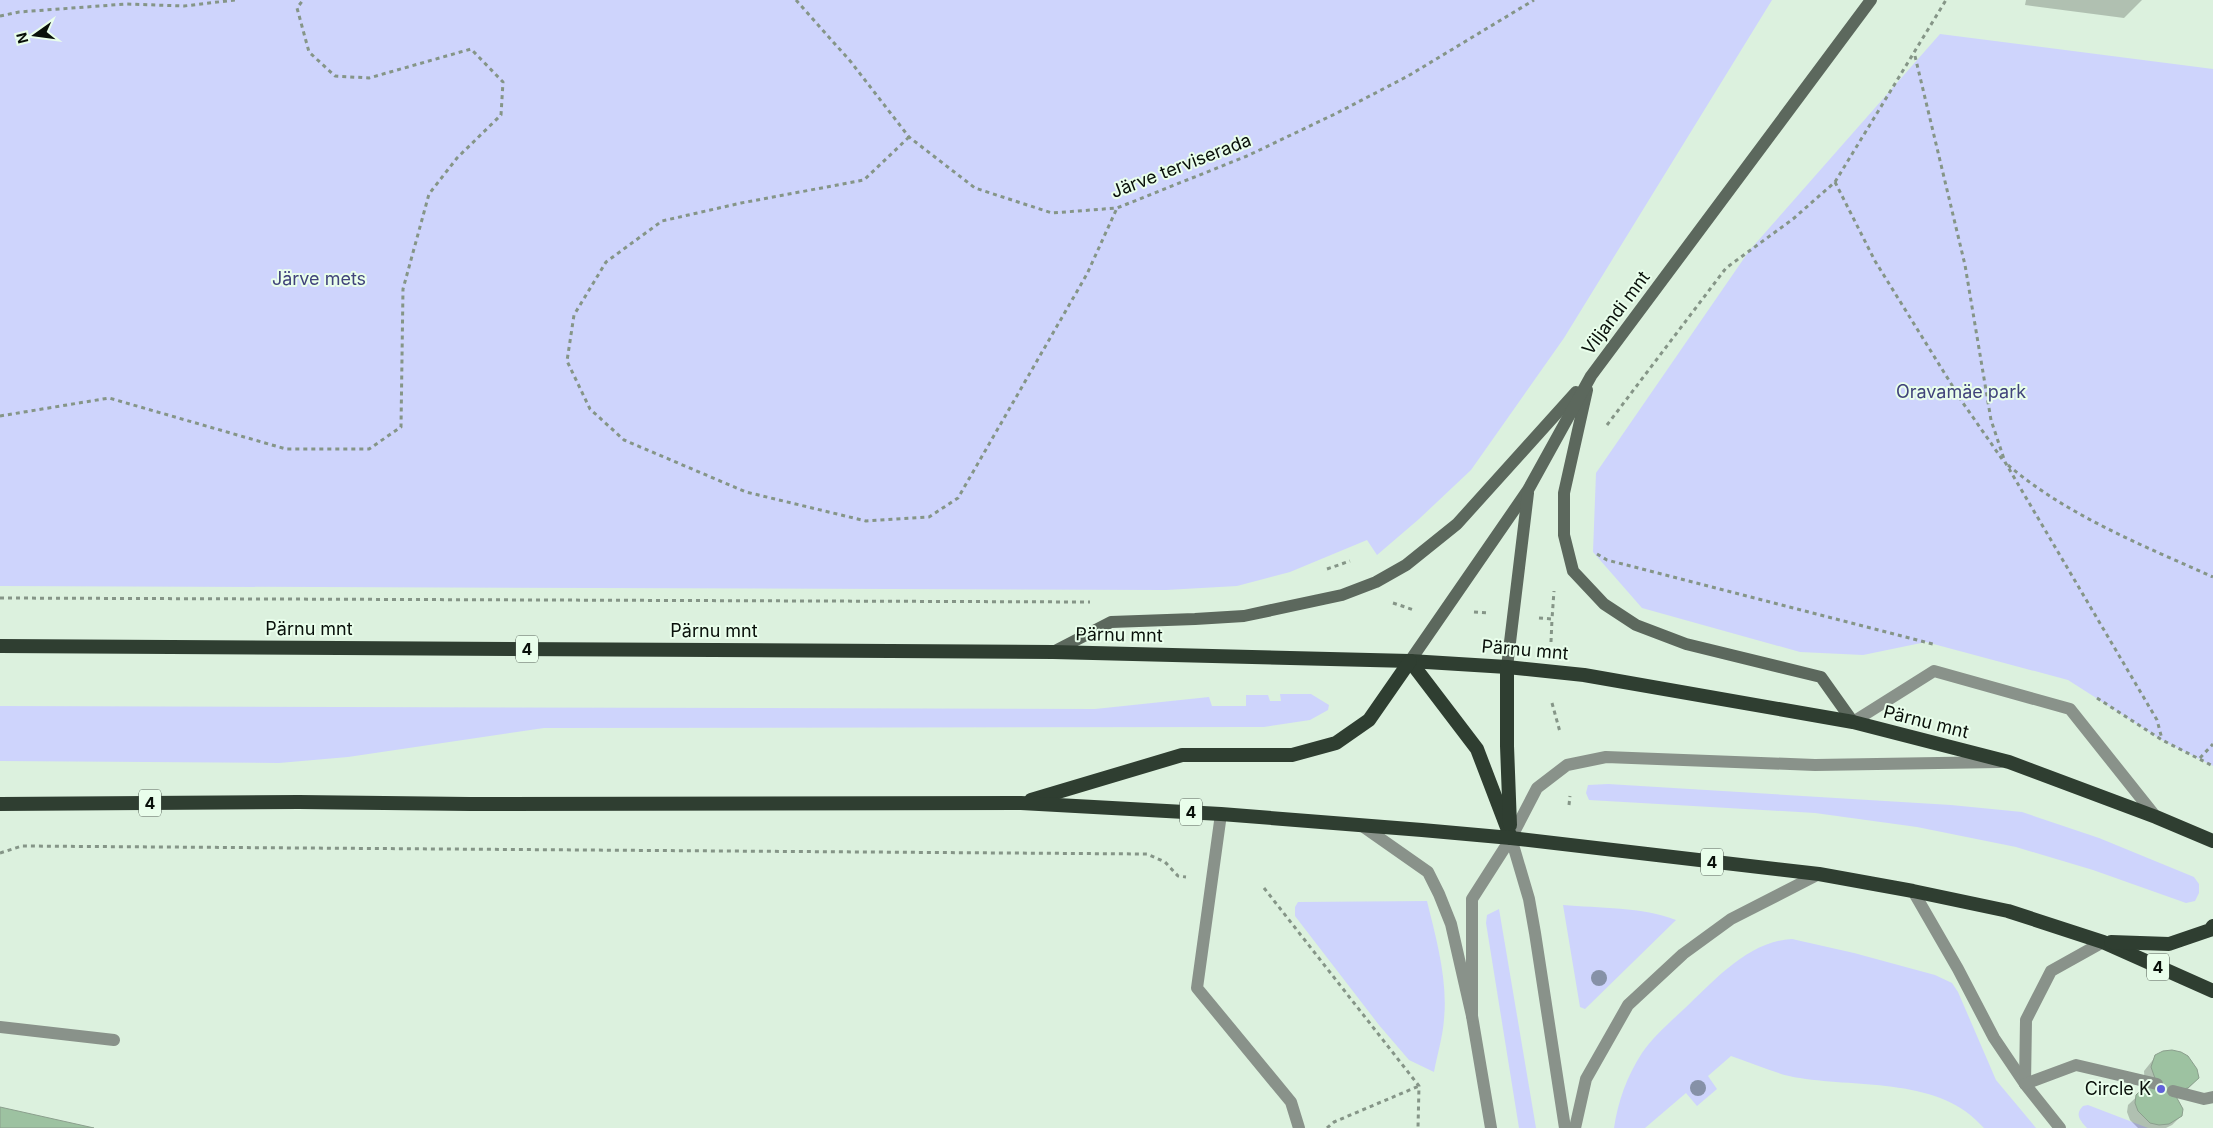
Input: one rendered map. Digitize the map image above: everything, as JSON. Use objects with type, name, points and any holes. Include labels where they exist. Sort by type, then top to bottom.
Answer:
[{"type":"highway","name":"Pärnu mnt","points":[[0,646],[1053,652],[1410,661],[1507,667],[1584,675],[1853,722],[2009,762],[2156,817],[2213,841]]},
{"type":"highway","points":[[1021,803],[1182,755],[1292,755],[1336,743],[1369,720],[1410,661],[1477,749],[1511,838]]},
{"type":"highway","points":[[1507,667],[1507,746],[1511,838]]},
{"type":"highway","name":"4","points":[[0,804],[289,802],[470,804],[1021,803],[1221,814],[1361,825],[1511,838],[1819,874],[1912,891],[2008,911],[2103,942],[2213,991]]},
{"type":"highway","points":[[2103,942],[2169,944],[2210,930],[2213,926]]},
{"type":"main road","name":"Viljandi mnt","points":[[1410,661],[1528,490],[1591,376],[1871,0]]},
{"type":"main road","points":[[1053,652],[1110,622],[1195,620],[1244,616],[1342,595],[1376,582],[1406,564],[1457,524],[1591,376]]},
{"type":"main road","points":[[1591,376],[1564,493],[1564,535],[1573,571],[1604,604],[1636,625],[1686,644],[1821,677],[1853,722]]},
{"type":"main road","points":[[1507,667],[1528,490]]},
{"type":"lane","points":[[1853,722],[1934,671],[2070,709],[2156,817]]},
{"type":"lane","points":[[1472,1016],[1472,899],[1511,838],[1537,788],[1567,765],[1606,757],[1815,765],[2009,762]]},
{"type":"lane","points":[[1221,814],[1197,988],[1291,1102],[1299,1128]]},
{"type":"lane","points":[[1361,825],[1428,872],[1439,894],[1451,924],[1472,1016],[1492,1128]]},
{"type":"lane","points":[[1511,838],[1529,899],[1536,933],[1565,1128]]},
{"type":"lane","points":[[1575,1128],[1586,1079],[1628,1005],[1683,954],[1731,919],[1819,874]]},
{"type":"lane","points":[[1912,891],[1958,969],[1994,1038],[2025,1084],[2060,1128]]},
{"type":"lane","points":[[2025,1084],[2026,1020],[2051,971],[2103,942]]},
{"type":"lane","points":[[0,1027],[114,1040]]},
{"type":"lane","points":[[2025,1084],[2076,1065],[2158,1084]]},
{"type":"lane","points":[[2173,1091],[2204,1099],[2213,1097]]},
{"type":"path","points":[[0,16],[19,12],[126,4],[184,6],[235,0]]},
{"type":"path","points":[[0,416],[109,398],[286,449],[368,449],[400,427],[403,289],[428,194],[458,158],[502,115],[503,82],[471,49],[369,78],[335,76],[310,52],[297,8],[303,0]]},
{"type":"path","name":"Järve terviserada","points":[[796,0],[852,62],[910,138],[975,188],[1052,213],[1117,208],[1247,156],[1338,113],[1408,76],[1534,0]]},
{"type":"path","points":[[1602,431],[1726,268],[1793,219],[1835,182],[1946,0]]},
{"type":"path","points":[[1914,55],[1966,265],[1991,420],[2005,462],[2022,477],[2042,490],[2119,535],[2213,577]]},
{"type":"path","points":[[910,138],[864,180],[741,203],[662,221],[606,262],[574,315],[567,361],[590,409],[624,440],[746,492],[866,521],[929,517],[958,498],[1087,274],[1117,208]]},
{"type":"path","points":[[1835,182],[1875,261],[1963,403],[2005,462],[2157,720],[2162,740]]},
{"type":"path","points":[[1593,552],[1607,560],[1935,644]]},
{"type":"path","points":[[1322,572],[1358,558]]},
{"type":"path","points":[[1551,642],[1555,581]]},
{"type":"path","points":[[0,598],[1099,602]]},
{"type":"path","points":[[1389,602],[1416,611]]},
{"type":"path","points":[[1537,618],[1552,619]]},
{"type":"path","points":[[2090,694],[2162,740],[2213,766]]},
{"type":"path","points":[[1552,703],[1560,732]]},
{"type":"path","points":[[2200,758],[2213,744]]},
{"type":"path","points":[[0,853],[22,846],[1147,854],[1165,862],[1178,876],[1211,881]]},
{"type":"path","points":[[1264,888],[1419,1086],[1418,1128]]},
{"type":"path","points":[[1327,1128],[1334,1122],[1419,1086]]},
{"type":"green space","name":"Järve mets","points":[[0,0],[1772,0],[1564,338],[1471,470],[1377,555],[1367,540],[1290,572],[1237,586],[1166,590],[0,586]]},
{"type":"green space","name":"Oravamäe park","points":[[1940,34],[2213,69],[2213,766],[2162,740],[2068,680],[1926,642],[1863,655],[1800,652],[1642,608],[1593,552],[1596,473],[1749,251]]},
{"type":"green space","points":[[1280,694],[1311,694],[1329,705],[1328,710],[1310,720],[1264,727],[544,728],[348,757],[279,763],[0,761],[0,706],[1095,709],[1209,697],[1212,706],[1246,706],[1246,695],[1268,695],[1270,701],[1281,701]]},
{"type":"green space","points":[[1608,784],[1951,805],[2022,812],[2099,838],[2194,877],[2199,884],[2199,893],[2195,901],[2186,903],[2093,870],[2016,847],[1917,827],[1815,813],[1589,800],[1586,793],[1588,785]]},
{"type":"green space","points":[[1427,901],[1443,974],[1445,1004],[1441,1039],[1434,1072],[1409,1060],[1379,1025],[1295,916],[1295,907],[1298,902]]},
{"type":"green space","points":[[1563,905],[1635,910],[1676,920],[1585,1009],[1580,1007]]},
{"type":"green space","points":[[1499,909],[1536,1128],[1519,1128],[1486,923],[1487,915]]},
{"type":"green space","points":[[1792,939],[1854,953],[1935,975],[1952,983],[1958,992],[1996,1080],[2036,1128],[1984,1128],[1966,1112],[1945,1100],[1923,1092],[1791,1076],[1774,1072],[1731,1056],[1708,1076],[1717,1089],[1697,1106],[1686,1093],[1645,1128],[1614,1128],[1618,1108],[1628,1080],[1642,1053],[1657,1035],[1733,964],[1761,947],[1776,941]]},
{"type":"green space","points":[[2088,1105],[2148,1128],[2087,1128],[2081,1120],[2079,1112],[2083,1106]]},
{"type":"building","name":"Circle K","points":[[2172,1050],[2188,1056],[2197,1069],[2199,1078],[2188,1088],[2173,1091],[2183,1109],[2182,1116],[2169,1124],[2159,1125],[2150,1123],[2138,1111],[2135,1103],[2136,1095],[2144,1087],[2157,1084],[2151,1067],[2155,1055],[2163,1051]]},
{"type":"building","points":[[0,1107],[94,1128],[0,1128]]},
{"type":"place","name":"Circle K","points":[[2161,1089]]}]
